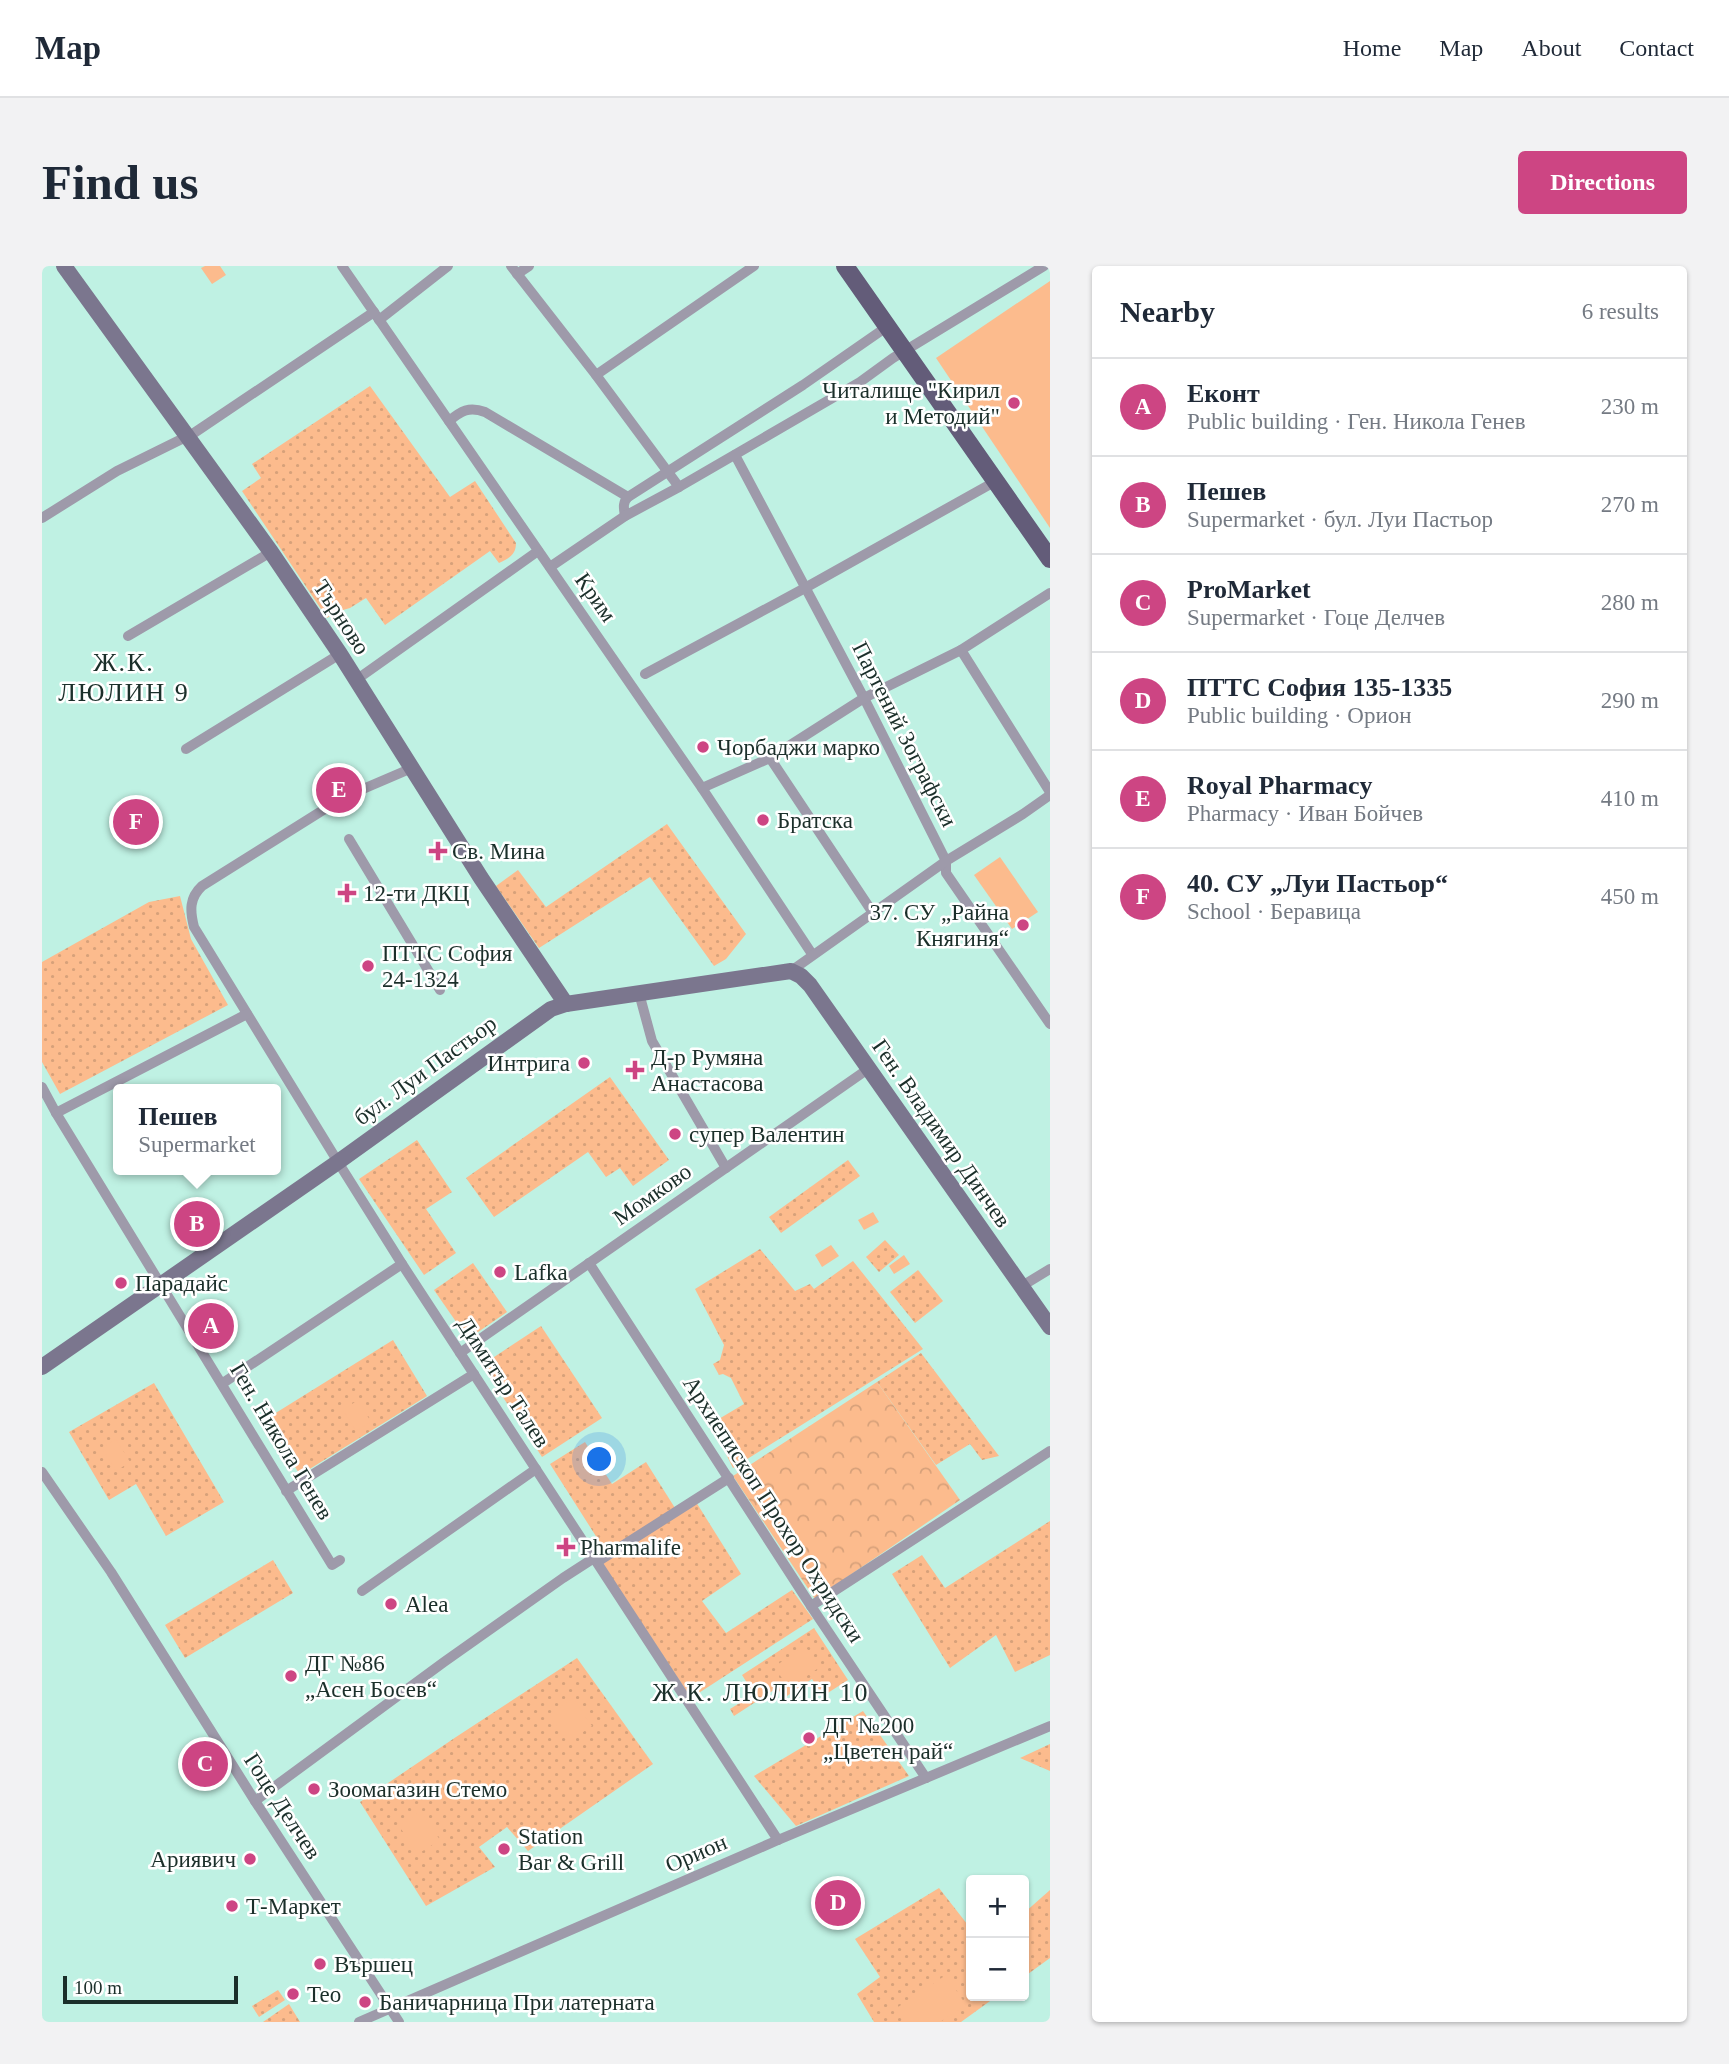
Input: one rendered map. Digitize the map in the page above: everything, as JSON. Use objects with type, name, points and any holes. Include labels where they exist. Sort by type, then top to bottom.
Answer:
[{"type":"main road","points":[[845,266],[1050,559]]},
{"type":"street","name":"Търново","points":[[64,266],[271,552],[340,654],[481,878],[566,1004]]},
{"type":"street","name":"Крим","points":[[342,266],[702,788],[812,954]]},
{"type":"street","points":[[42,517],[117,471],[187,437],[376,316],[448,266]]},
{"type":"street","points":[[529,266],[514,270],[679,488]]},
{"type":"street","points":[[596,375],[754,266]]},
{"type":"street","points":[[550,567],[625,516],[679,488],[860,382],[905,351],[1044,266]]},
{"type":"street","points":[[625,516],[625,500],[628,497],[803,385],[888,326]]},
{"type":"street","points":[[449,421],[463,410],[480,410],[628,497]]},
{"type":"street","name":"Партений Зографски","points":[[734,455],[864,698],[946,861],[946,873],[1050,1024]]},
{"type":"street","points":[[645,674],[805,589],[996,481]]},
{"type":"street","points":[[356,680],[538,551]]},
{"type":"street","points":[[128,636],[271,552]]},
{"type":"street","points":[[702,788],[770,758],[864,698],[961,650],[1050,593]]},
{"type":"street","points":[[791,971],[946,861],[1023,814],[1050,794],[961,650]]},
{"type":"street","points":[[186,749],[340,654]]},
{"type":"street","points":[[770,758],[873,913]]},
{"type":"street","name":"Димитър Талев","points":[[412,768],[356,792],[320,812],[202,886],[190,906],[194,927],[402,1264],[778,1840]]},
{"type":"street","points":[[349,839],[440,990]]},
{"type":"street","name":"бул. Луи Пастьор","points":[[42,1367],[338,1162],[551,1009],[566,1004],[791,971]]},
{"type":"street","name":"Ген. Владимир Динчев","points":[[791,971],[810,985],[1050,1326]]},
{"type":"street","points":[[639,993],[652,1041],[726,1168]]},
{"type":"street","points":[[56,1113],[247,1014]]},
{"type":"street","name":"Момково","points":[[460,1353],[868,1069]]},
{"type":"street","name":"Ген. Никола Генев","points":[[42,1087],[286,1491],[336,1562]]},
{"type":"street","name":"Архиепископ Прохор Охридски","points":[[589,1263],[926,1778]]},
{"type":"street","points":[[223,1383],[402,1264]]},
{"type":"street","points":[[1022,1286],[1050,1269]]},
{"type":"street","points":[[286,1491],[474,1374]]},
{"type":"street","points":[[811,1606],[1050,1451]]},
{"type":"street","points":[[362,1591],[536,1469]]},
{"type":"street","name":"Гоце Делчев","points":[[42,1472],[111,1572],[255,1801],[399,2022]]},
{"type":"street","points":[[255,1801],[443,1662],[563,1578],[729,1478]]},
{"type":"street","name":"Орион","points":[[359,2022],[778,1840],[1050,1726]]},
{"type":"green space","points":[[220,266],[226,275],[212,284],[201,268]]},
{"type":"green space","points":[[1050,281],[1050,528],[936,358]]},
{"type":"green space","points":[[370,386],[450,497],[475,481],[516,543],[513,553],[506,559],[499,563],[490,551],[385,625],[366,598],[327,618],[242,491],[261,478],[252,464]]},
{"type":"green space","points":[[667,824],[746,934],[726,959],[714,966],[650,877],[539,948],[496,886],[518,870],[546,907]]},
{"type":"green space","points":[[1000,857],[1038,912],[1012,929],[974,875]]},
{"type":"green space","points":[[180,896],[191,939],[228,1005],[60,1094],[42,1062],[42,962],[149,902]]},
{"type":"green space","points":[[610,1077],[669,1160],[633,1186],[620,1168],[606,1177],[588,1152],[494,1217],[466,1178]]},
{"type":"green space","points":[[417,1140],[452,1192],[426,1209],[456,1253],[424,1275],[359,1179]]},
{"type":"green space","points":[[848,1160],[860,1176],[781,1233],[769,1217]]},
{"type":"green space","points":[[873,1212],[879,1222],[864,1230],[858,1220]]},
{"type":"green space","points":[[885,1240],[899,1255],[879,1272],[866,1257]]},
{"type":"green space","points":[[831,1245],[839,1256],[822,1267],[815,1255]]},
{"type":"green space","points":[[760,1249],[795,1291],[810,1284],[814,1289],[853,1261],[923,1349],[733,1468],[726,1454],[733,1446],[712,1423],[744,1404],[731,1378],[719,1375],[713,1364],[720,1360],[724,1345],[695,1289]]},
{"type":"green space","points":[[904,1255],[910,1264],[894,1274],[889,1266]]},
{"type":"green space","points":[[473,1263],[507,1312],[468,1339],[434,1290]]},
{"type":"green space","points":[[918,1270],[943,1301],[915,1323],[890,1292]]},
{"type":"green space","points":[[541,1326],[602,1418],[542,1457],[482,1365]]},
{"type":"green space","points":[[393,1340],[427,1396],[300,1475],[266,1419]]},
{"type":"green space","points":[[921,1353],[999,1456],[982,1460],[970,1444],[936,1465],[877,1382]]},
{"type":"green space","points":[[877,1382],[960,1500],[815,1599],[733,1476]]},
{"type":"green space","points":[[154,1383],[224,1502],[166,1536],[136,1484],[109,1500],[69,1432]]},
{"type":"green space","points":[[358,1400],[371,1422],[356,1431],[343,1410]]},
{"type":"green space","points":[[116,1439],[130,1462],[116,1471],[102,1448]]},
{"type":"green space","points":[[585,1442],[612,1484],[646,1462],[675,1508],[606,1552],[550,1464]]},
{"type":"green space","points":[[696,1502],[741,1574],[702,1601],[726,1633],[792,1590],[813,1619],[691,1698],[602,1563]]},
{"type":"green space","points":[[1050,1521],[1050,1655],[1015,1672],[996,1635],[950,1668],[892,1574],[922,1555],[945,1588]]},
{"type":"green space","points":[[273,1560],[293,1593],[185,1658],[165,1625]]},
{"type":"green space","points":[[814,1628],[848,1680],[823,1696],[812,1679],[784,1698],[777,1688],[734,1716],[730,1709],[754,1694],[742,1675]]},
{"type":"green space","points":[[805,1646],[820,1667],[789,1688],[774,1667]]},
{"type":"green space","points":[[577,1658],[653,1764],[528,1851],[507,1827],[479,1847],[495,1867],[426,1906],[360,1802]]},
{"type":"green space","points":[[573,1698],[592,1726],[568,1742],[549,1715]]},
{"type":"green space","points":[[863,1711],[909,1776],[796,1826],[754,1776]]},
{"type":"green space","points":[[1050,1744],[1050,1771],[1020,1758]]},
{"type":"green space","points":[[421,1811],[440,1840],[418,1854],[399,1826]]},
{"type":"green space","points":[[939,1888],[966,1923],[966,2001],[990,2001],[961,2022],[874,2022],[857,1994],[880,1977],[855,1939]]},
{"type":"green space","points":[[1050,1890],[1050,1958],[1029,1973],[1029,1938],[1029,1909]]},
{"type":"green space","points":[[946,1975],[966,2005],[940,2022],[904,2022],[895,2009]]},
{"type":"green space","points":[[278,1990],[285,2000],[259,2017],[252,2006]]},
{"type":"green space","points":[[289,2004],[300,2022],[263,2022]]},
{"type":"place","name":"Читалище \"Кирил и Методий\"","points":[[1014,403]]},
{"type":"place","name":"Чорбаджи марко","points":[[703,747]]},
{"type":"place","name":"Royal Pharmacy","points":[[339,790]]},
{"type":"place","name":"Братска","points":[[763,820]]},
{"type":"place","name":"40. СУ „Луи Пастьор“","points":[[136,822]]},
{"type":"place","name":"Св. Мина","points":[[438,851]]},
{"type":"place","name":"12-ти ДКЦ","points":[[347,893]]},
{"type":"place","name":"37. СУ „Райна Княгиня“","points":[[1023,925]]},
{"type":"place","name":"ПТТС София 24-1324","points":[[368,966]]},
{"type":"place","name":"Интрига","points":[[584,1063]]},
{"type":"place","name":"Д-р Румяна Анастасова","points":[[635,1070]]},
{"type":"place","name":"супер Валентин","points":[[675,1134]]},
{"type":"place","name":"Пешев","points":[[197,1224]]},
{"type":"place","name":"Lafka","points":[[500,1272]]},
{"type":"place","name":"Парадайс","points":[[121,1283]]},
{"type":"place","name":"Еконт","points":[[211,1326]]},
{"type":"place","name":"Pharmalife","points":[[566,1547]]},
{"type":"place","name":"Alea","points":[[391,1604]]},
{"type":"place","name":"ДГ №86 „Асен Босев“","points":[[291,1676]]},
{"type":"place","name":"ДГ №200 „Цветен рай“","points":[[809,1738]]},
{"type":"place","name":"ProMarket","points":[[205,1764]]},
{"type":"place","name":"Зоомагазин Стемо","points":[[314,1789]]},
{"type":"place","name":"Station Bar & Grill","points":[[504,1849]]},
{"type":"place","name":"Ариявич","points":[[250,1859]]},
{"type":"place","name":"ПТТС София 135-1335","points":[[838,1903]]},
{"type":"place","name":"Т-Маркет","points":[[232,1906]]},
{"type":"place","name":"Вършец","points":[[320,1964]]},
{"type":"place","name":"Teo","points":[[293,1994]]},
{"type":"place","name":"Баничарница При латерната","points":[[365,2002]]},
{"type":"district","name":"Ж.К. ЛЮЛИН 9","points":[[124,677]]},
{"type":"district","name":"Ж.К. ЛЮЛИН 10","points":[[761,1692]]}]
